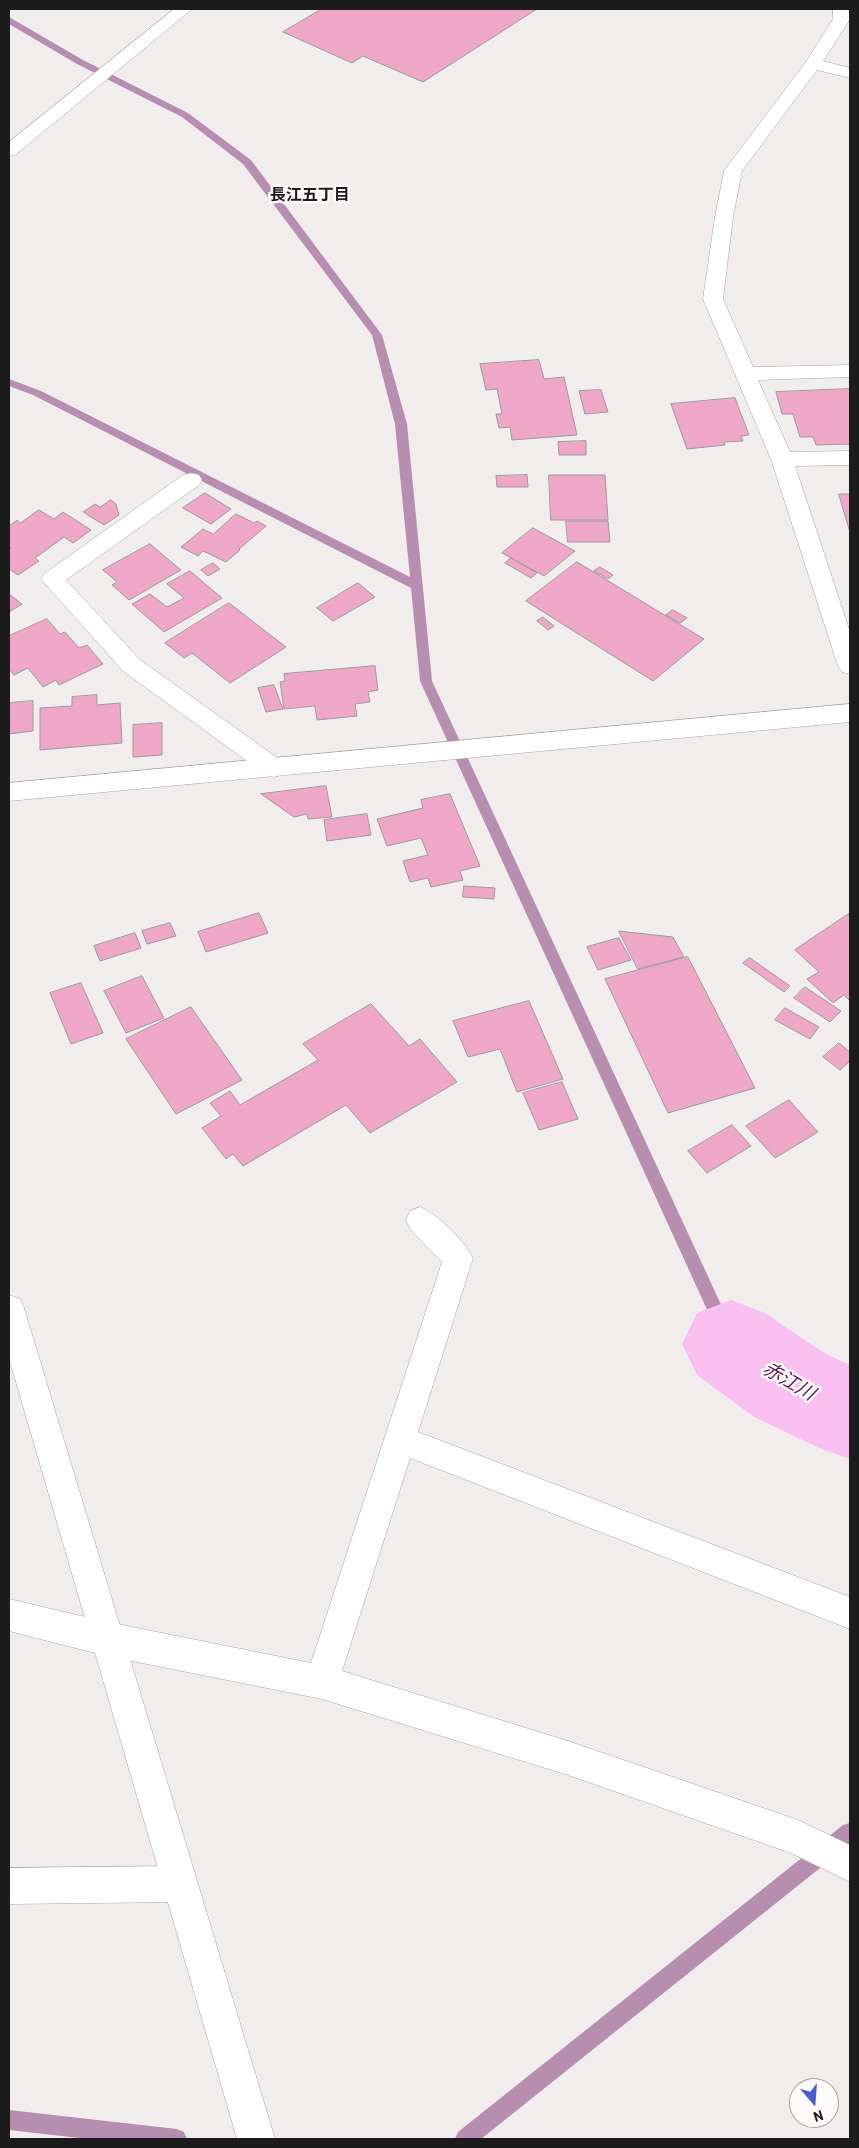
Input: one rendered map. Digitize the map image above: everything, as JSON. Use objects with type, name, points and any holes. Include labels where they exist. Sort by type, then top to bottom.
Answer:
[{"type":"street","points":[[9,151],[184,9]]},
{"type":"street","points":[[841,9],[842,19],[813,64],[733,171],[724,218],[714,299],[782,459],[850,666]]},
{"type":"street","points":[[813,64],[850,73]]},
{"type":"street","points":[[746,374],[850,371]]},
{"type":"street","points":[[782,459],[850,458]]},
{"type":"street","points":[[191,480],[52,579],[131,665],[274,768]]},
{"type":"street","points":[[9,792],[850,713]]},
{"type":"street","points":[[322,1682],[458,1258],[420,1220]]},
{"type":"street","points":[[9,1308],[256,2139]]},
{"type":"street","points":[[399,1439],[850,1613]]},
{"type":"street","points":[[9,1614],[106,1639],[322,1682],[577,1761],[798,1838],[850,1864]]},
{"type":"street","points":[[9,1886],[179,1884]]},
{"type":"building","points":[[322,9],[537,9],[423,82],[363,56],[352,63],[283,32]]},
{"type":"building","points":[[539,360],[544,379],[564,377],[577,435],[512,440],[510,427],[499,428],[496,414],[502,414],[497,389],[486,390],[480,364]]},
{"type":"building","points":[[850,389],[850,444],[816,445],[813,437],[800,437],[793,414],[782,414],[776,392]]},
{"type":"building","points":[[601,390],[608,412],[585,414],[579,391]]},
{"type":"building","points":[[735,398],[749,435],[741,436],[743,441],[724,442],[725,445],[687,449],[671,404]]},
{"type":"building","points":[[586,441],[586,455],[559,455],[558,442]]},
{"type":"building","points":[[527,475],[528,487],[497,487],[496,476]]},
{"type":"building","points":[[549,475],[605,475],[608,520],[551,520]]},
{"type":"building","points":[[205,493],[231,509],[211,524],[183,508]]},
{"type":"building","points":[[839,494],[850,494],[850,532]]},
{"type":"building","points":[[111,500],[116,504],[119,515],[104,525],[83,512],[95,504],[100,507]]},
{"type":"building","points":[[39,510],[54,519],[63,512],[91,530],[73,543],[64,537],[35,558],[39,561],[18,575],[9,569],[9,549],[11,548],[9,547],[9,526],[17,520],[20,523]]},
{"type":"building","points":[[236,514],[254,523],[257,521],[266,526],[226,562],[203,551],[198,556],[181,547],[203,529],[213,534]]},
{"type":"building","points":[[566,521],[608,521],[610,542],[568,542]]},
{"type":"building","points":[[533,528],[575,551],[544,576],[502,553]]},
{"type":"building","points":[[150,544],[181,570],[129,600],[112,585],[117,582],[103,570]]},
{"type":"building","points":[[511,558],[537,573],[531,578],[505,563]]},
{"type":"building","points":[[577,562],[704,639],[653,681],[526,601]]},
{"type":"building","points":[[213,563],[220,569],[208,576],[201,570]]},
{"type":"building","points":[[600,567],[613,575],[608,579],[594,571]]},
{"type":"building","points":[[190,571],[222,598],[164,632],[132,604],[150,594],[167,607],[184,598],[167,584]]},
{"type":"building","points":[[358,583],[375,597],[333,621],[317,608]]},
{"type":"building","points":[[9,594],[22,604],[9,612]]},
{"type":"building","points":[[229,603],[286,647],[230,683],[192,653],[184,658],[165,643]]},
{"type":"building","points":[[673,610],[687,618],[680,623],[666,615]]},
{"type":"building","points":[[543,617],[554,626],[548,630],[537,621]]},
{"type":"building","points":[[47,619],[60,634],[65,632],[79,648],[87,645],[103,664],[59,685],[56,680],[43,687],[28,668],[14,675],[9,669],[9,636]]},
{"type":"building","points":[[375,666],[378,690],[368,692],[370,702],[355,704],[357,716],[317,720],[315,706],[284,709],[280,682],[285,681],[284,674]]},
{"type":"building","points":[[274,685],[283,709],[266,712],[258,688]]},
{"type":"building","points":[[97,695],[97,705],[120,703],[122,743],[40,750],[40,708],[72,706],[72,697]]},
{"type":"building","points":[[33,701],[33,731],[9,734],[9,703]]},
{"type":"building","points":[[162,723],[162,755],[133,757],[133,725]]},
{"type":"building","points":[[326,786],[332,817],[308,819],[307,814],[294,817],[261,794]]},
{"type":"building","points":[[450,794],[480,866],[460,871],[463,880],[431,887],[428,878],[410,882],[403,861],[428,855],[421,838],[387,846],[377,819],[423,808],[421,800]]},
{"type":"building","points":[[367,814],[371,835],[327,841],[324,820]]},
{"type":"building","points":[[464,886],[495,888],[494,899],[463,897]]},
{"type":"building","points":[[259,913],[268,933],[206,952],[198,932]]},
{"type":"building","points":[[850,913],[850,1001],[844,995],[833,1003],[807,979],[819,972],[795,950]]},
{"type":"building","points":[[170,923],[176,936],[147,944],[142,931]]},
{"type":"building","points":[[619,931],[673,937],[684,957],[638,969]]},
{"type":"building","points":[[135,933],[141,948],[100,961],[94,946]]},
{"type":"building","points":[[619,938],[631,960],[598,970],[587,947]]},
{"type":"building","points":[[688,957],[755,1088],[668,1113],[605,979]]},
{"type":"building","points":[[750,958],[790,986],[784,992],[743,963]]},
{"type":"building","points":[[142,976],[164,1018],[126,1033],[104,991]]},
{"type":"building","points":[[81,983],[103,1033],[71,1044],[50,993]]},
{"type":"building","points":[[805,987],[841,1011],[830,1022],[794,998]]},
{"type":"building","points":[[529,1001],[563,1079],[517,1092],[500,1049],[468,1057],[453,1021]]},
{"type":"building","points":[[371,1004],[409,1046],[420,1039],[457,1082],[370,1133],[346,1105],[243,1166],[233,1154],[226,1159],[202,1128],[221,1116],[210,1103],[230,1091],[240,1105],[318,1060],[303,1044]]},
{"type":"building","points":[[191,1007],[242,1080],[176,1114],[126,1039]]},
{"type":"building","points":[[785,1008],[819,1027],[810,1039],[775,1020]]},
{"type":"building","points":[[839,1043],[850,1052],[850,1061],[840,1070],[823,1057]]},
{"type":"building","points":[[562,1082],[578,1119],[539,1130],[523,1093]]},
{"type":"building","points":[[789,1100],[818,1132],[775,1158],[746,1126]]},
{"type":"building","points":[[732,1125],[751,1146],[707,1173],[688,1151]]},
{"type":"waterway","points":[[9,20],[80,62],[185,115],[247,162],[377,335],[401,424],[417,586]]},
{"type":"waterway","points":[[9,382],[37,393],[417,586]]},
{"type":"waterway","points":[[417,586],[426,681],[731,1344]]},
{"type":"waterway","name":"赤江川","points":[[731,1344],[789,1385],[850,1413]]},
{"type":"waterway","points":[[465,2139],[850,1832]]},
{"type":"waterway","points":[[9,2120],[177,2139]]},
{"type":"district","name":"長江五丁目","points":[[310,195]]}]
